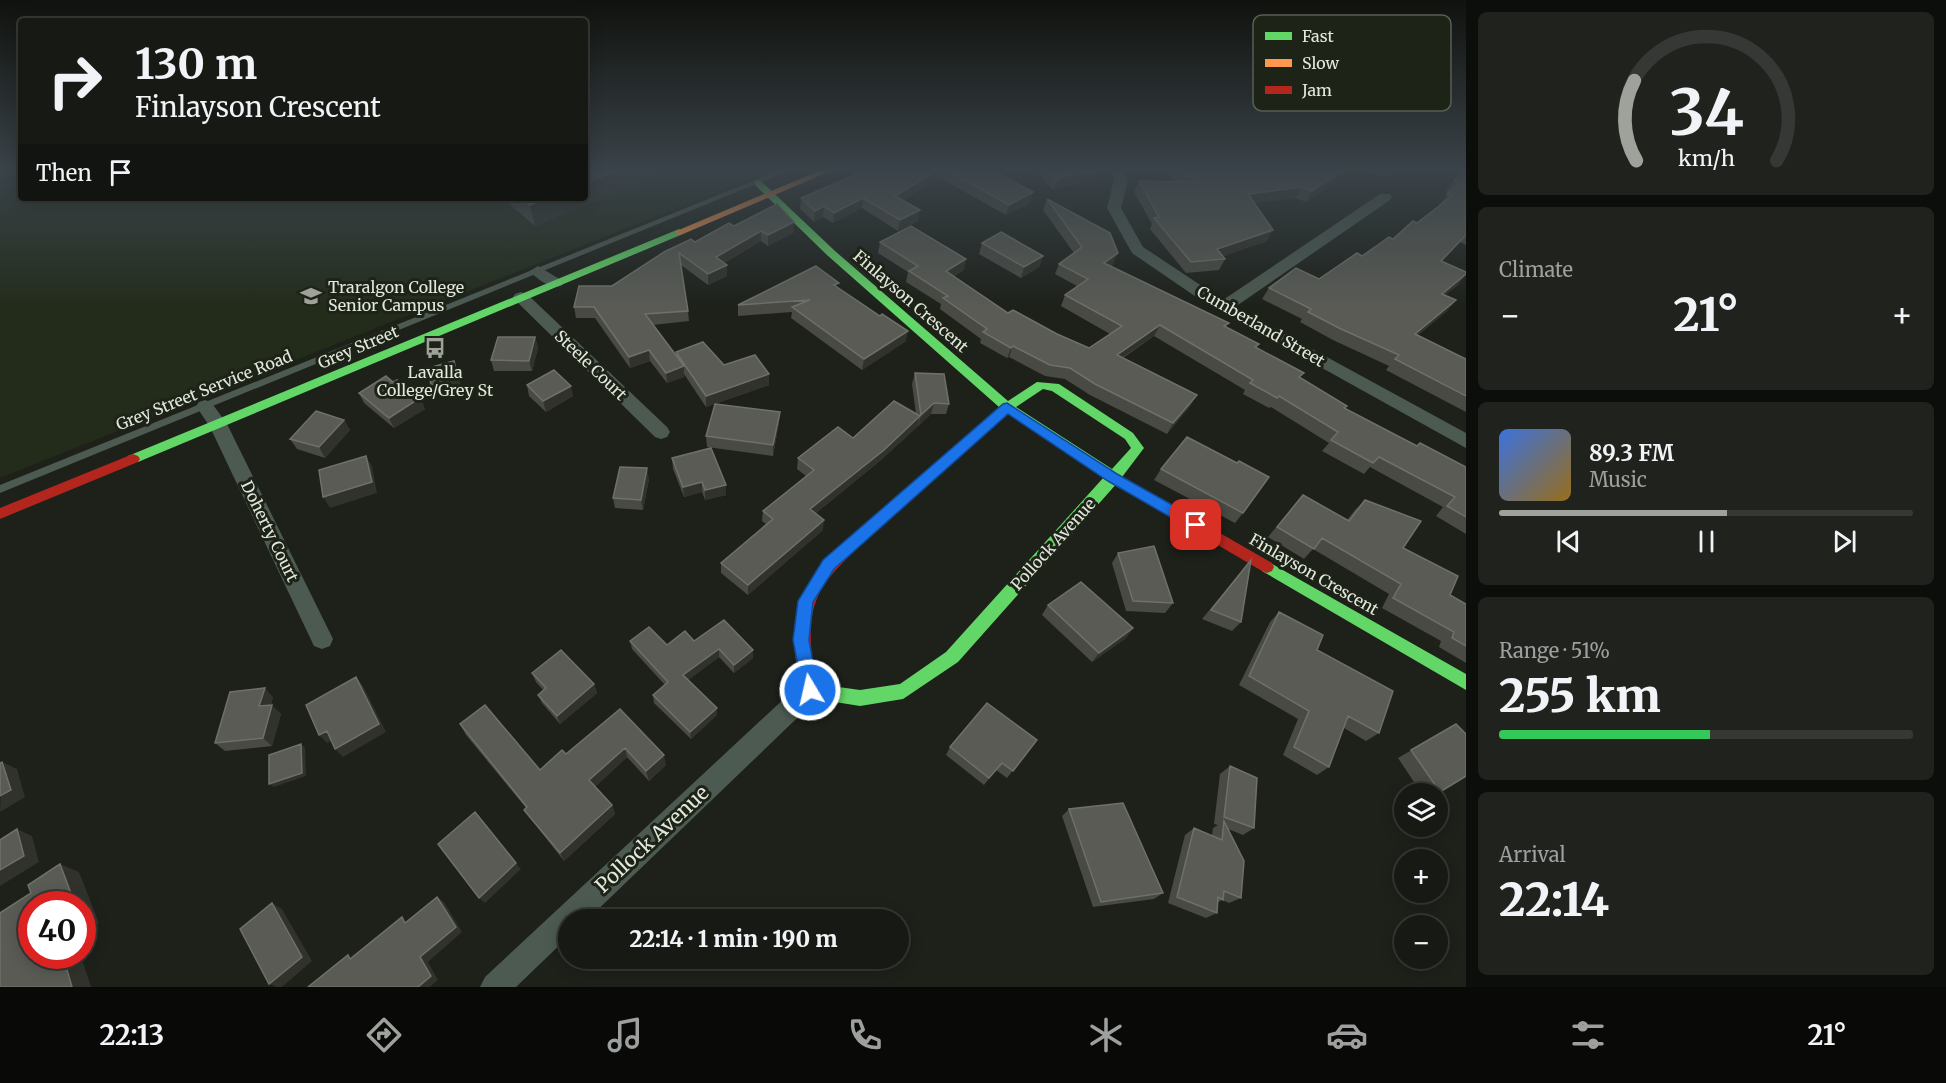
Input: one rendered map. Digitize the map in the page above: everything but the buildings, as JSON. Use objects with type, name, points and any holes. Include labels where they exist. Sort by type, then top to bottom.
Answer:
[{"type":"street","name":"Grey Street","points":[[0,514],[717,216]]},
{"type":"street","name":"Finlayson Crescent","points":[[793,216],[831,253],[1007,407],[1113,477],[1466,683]]},
{"type":"street","name":"Cumberland Street","points":[[1118,216],[1137,250],[1224,307],[1466,441]]},
{"type":"street","points":[[1224,307],[1357,216]]},
{"type":"street","points":[[538,271],[555,283]]},
{"type":"street","name":"Steele Court","points":[[521,297],[661,432]]},
{"type":"street","points":[[810,690],[801,640],[805,601],[829,565],[1007,407],[1041,385],[1055,387],[1129,436],[1138,448],[1113,477]]},
{"type":"street","name":"Doherty Court","points":[[205,406],[218,423],[322,639]]},
{"type":"street","name":"Pollock Avenue","points":[[495,987],[810,690],[860,698],[903,691],[952,657],[1113,477]]},
{"type":"lane","name":"Grey Street Service Road","points":[[0,489],[673,216]]},
{"type":"shaded area","points":[[0,216],[657,216],[0,478]]},
{"type":"traffic: fast","points":[[792,216],[831,253],[1007,407],[1114,477]]},
{"type":"traffic: fast","points":[[133,459],[679,232]]},
{"type":"traffic: fast","points":[[805,665],[810,690],[860,698],[903,691],[952,657],[1138,448],[1129,436],[1055,387],[1041,385]]},
{"type":"traffic: fast","points":[[865,533],[1007,407],[1041,385]]},
{"type":"traffic: fast","points":[[1267,567],[1466,683]]},
{"type":"traffic: slow","points":[[679,232],[717,216]]},
{"type":"traffic: jam","points":[[0,514],[133,459]]},
{"type":"traffic: jam","points":[[1114,477],[1267,567]]},
{"type":"traffic: jam","points":[[805,665],[802,642],[803,622],[812,590],[834,562],[865,533]]},
{"type":"place","name":"Traralgon College Senior Campus","points":[[311,296]]},
{"type":"place","name":"Lavalla College/Grey St","points":[[435,348]]},
{"type":"route","points":[[810,690],[801,640],[805,601],[829,565],[1007,407],[1113,477],[1196,525]]}]
